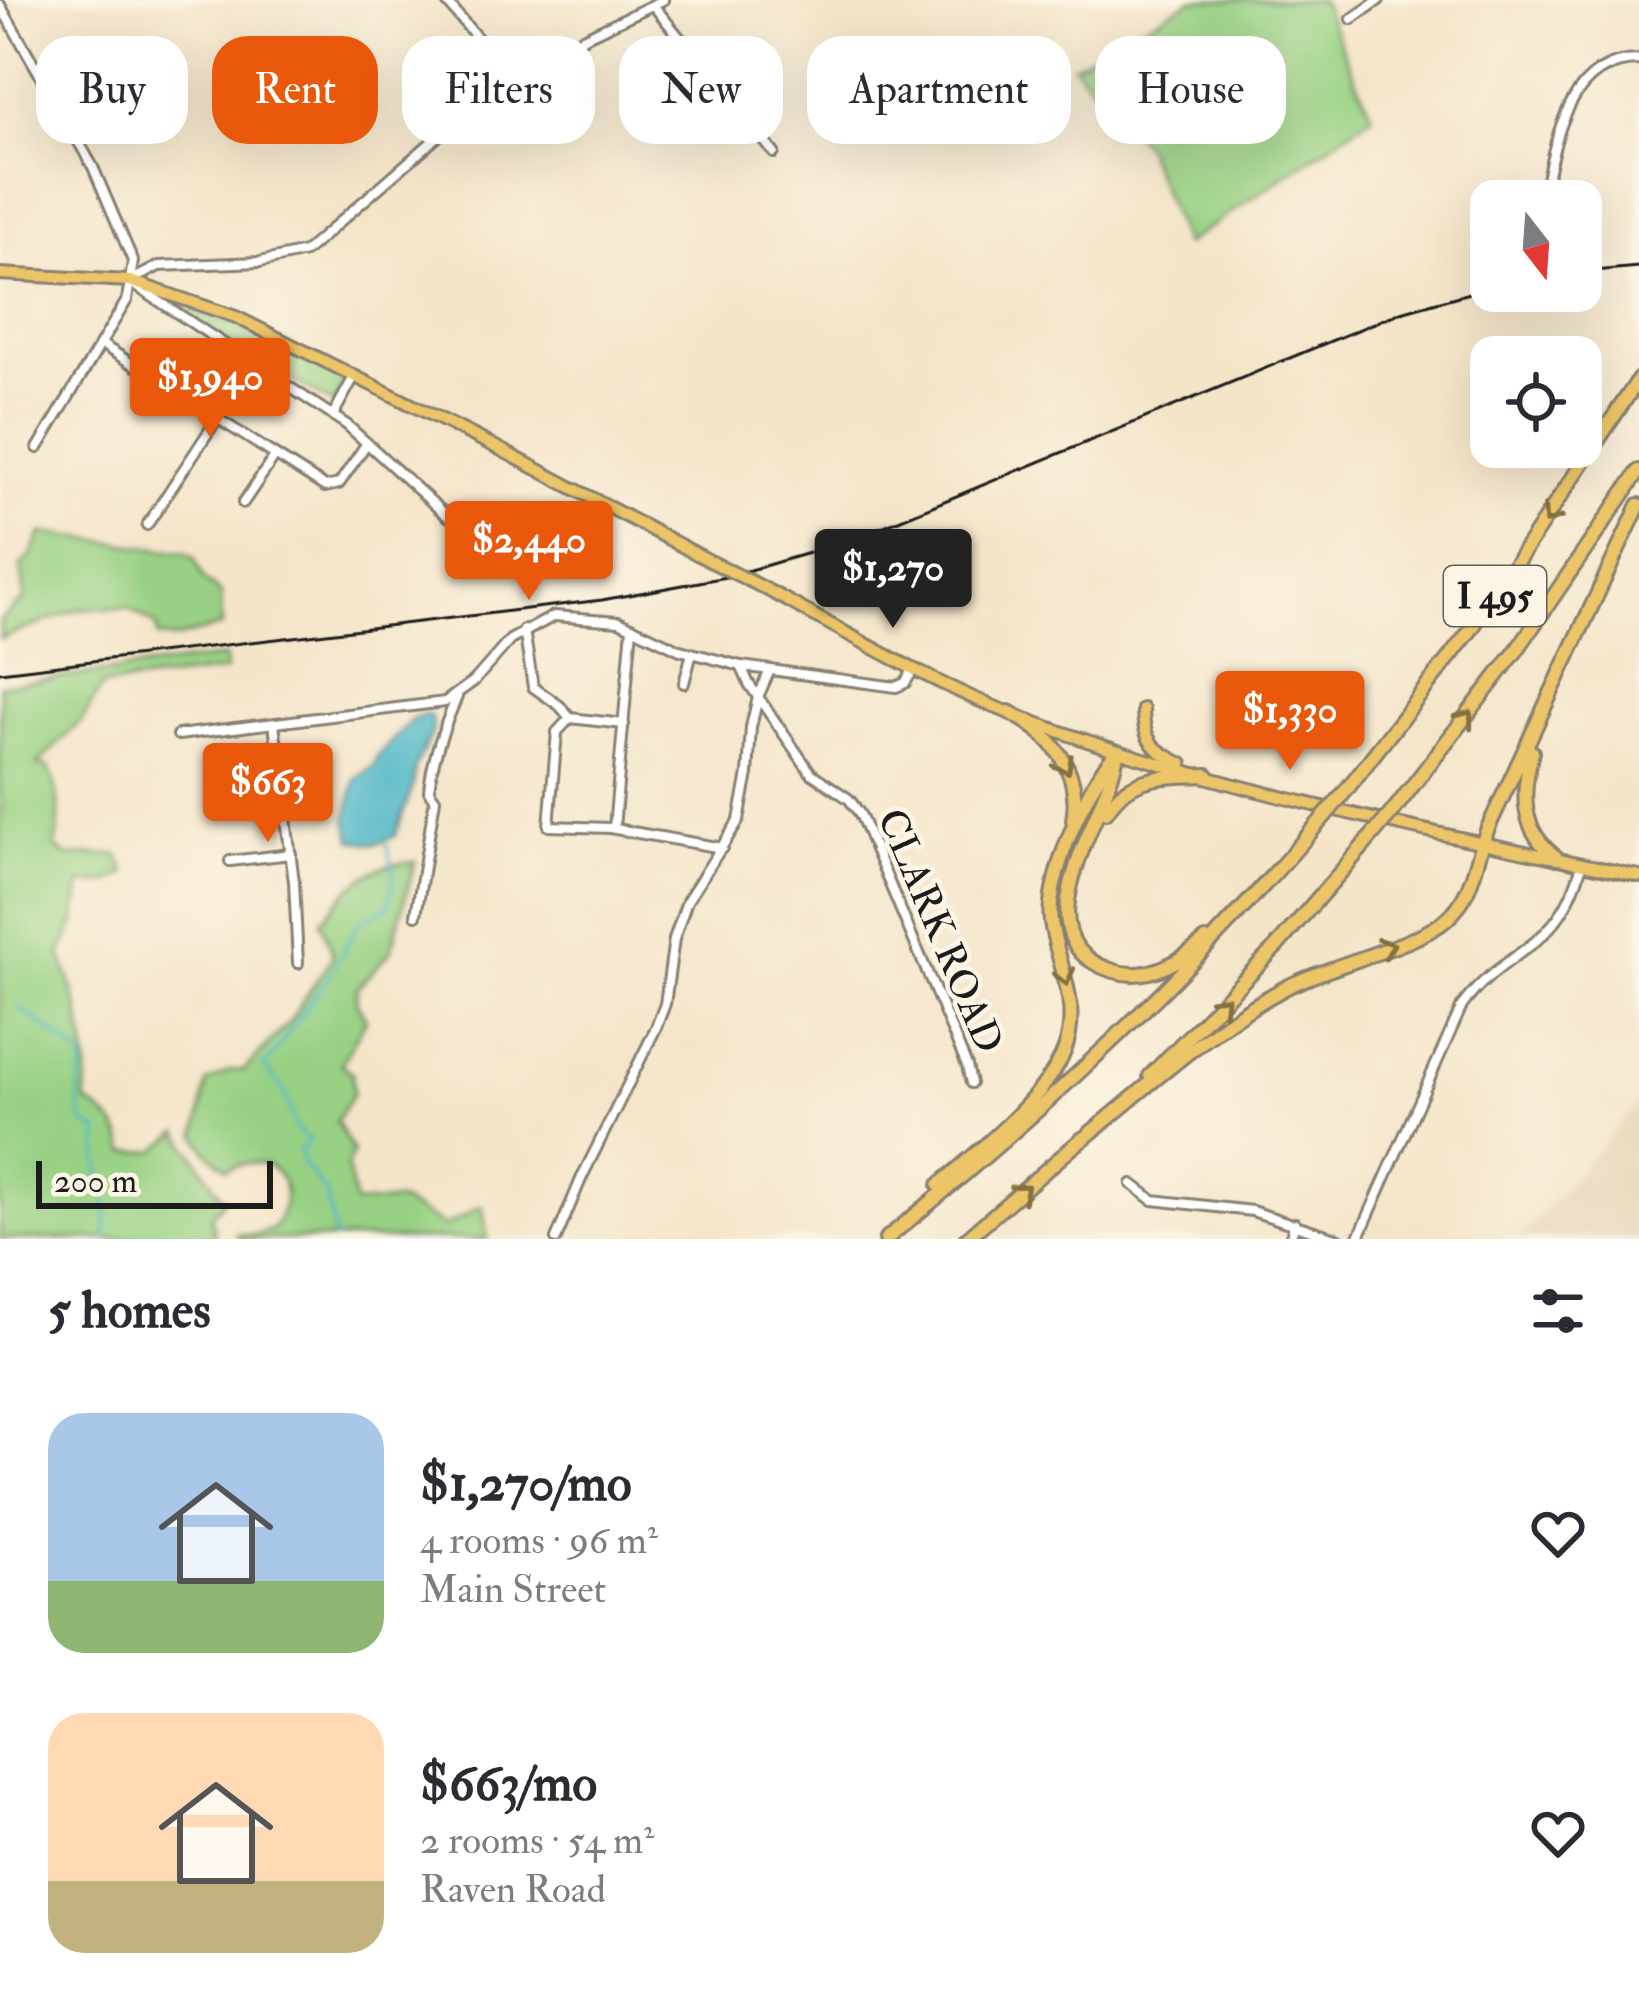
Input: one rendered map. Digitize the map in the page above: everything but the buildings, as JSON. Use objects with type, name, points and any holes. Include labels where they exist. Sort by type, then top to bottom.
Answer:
[{"type":"highway","name":"I 495","points":[[883,1239],[1076,1077],[1246,907],[1340,798],[1493,599],[1639,379]]},
{"type":"highway","name":"I 495","points":[[966,1239],[1078,1143],[1234,992],[1377,830],[1517,650],[1639,471]]},
{"type":"highway","points":[[1078,1143],[1249,1010],[1322,971],[1444,922],[1465,898],[1482,843],[1639,506]]},
{"type":"highway","points":[[883,1239],[1028,1101],[1063,1054],[1070,1027],[1071,1000],[1051,909],[1076,800],[1070,769],[1044,737],[1009,712]]},
{"type":"highway","points":[[1541,718],[1524,806],[1537,839],[1557,858]]},
{"type":"highway","points":[[1069,842],[1097,777],[1117,752]]},
{"type":"highway","points":[[1117,752],[1112,779],[1069,883],[1065,909],[1076,944],[1100,965],[1126,974],[1157,970],[1188,954],[1246,907]]},
{"type":"highway","points":[[1092,833],[1126,787],[1152,778],[1207,776]]},
{"type":"main road","points":[[0,274],[130,280],[236,317],[492,445],[914,669],[1009,712],[1117,752],[1482,843],[1639,876]]},
{"type":"main road","points":[[1143,709],[1143,729],[1150,745],[1207,776]]},
{"type":"street","points":[[445,0],[475,36]]},
{"type":"street","points":[[1352,19],[1379,0]]},
{"type":"street","points":[[586,36],[658,3],[681,36]]},
{"type":"street","points":[[0,5],[109,199],[131,253],[128,300],[38,448]]},
{"type":"street","points":[[1549,180],[1557,131],[1584,84],[1606,65],[1639,60]]},
{"type":"street","points":[[130,280],[159,266],[260,262],[305,252],[428,144]]},
{"type":"street","points":[[767,144],[774,153]]},
{"type":"street","points":[[130,280],[164,308],[333,415],[446,515],[538,570]]},
{"type":"street","points":[[101,344],[325,487],[333,488],[367,443]]},
{"type":"street","points":[[333,415],[354,377]]},
{"type":"street","points":[[147,525],[217,419]]},
{"type":"street","points":[[243,503],[275,456]]},
{"type":"street","points":[[416,915],[435,799],[429,791],[430,781],[440,740],[458,696],[524,630],[554,616],[598,616],[692,653],[741,666],[896,687],[905,684],[914,669]]},
{"type":"street","points":[[614,828],[632,627]]},
{"type":"street","points":[[524,630],[533,687],[570,718],[623,724]]},
{"type":"street","points":[[684,683],[692,653]]},
{"type":"street","name":"CLARK ROAD","points":[[741,666],[811,773],[849,800],[860,814],[971,1083]]},
{"type":"street","points":[[556,1239],[660,1017],[670,954],[688,902],[742,807],[758,697],[770,670]]},
{"type":"street","points":[[178,735],[434,704],[458,696]]},
{"type":"street","points":[[570,718],[557,732],[549,826],[614,828],[722,848]]},
{"type":"street","points":[[274,724],[291,854],[298,963]]},
{"type":"street","points":[[230,861],[291,854]]},
{"type":"street","points":[[1358,1239],[1462,1006],[1559,919],[1571,901],[1582,864]]},
{"type":"street","points":[[1132,1184],[1147,1198],[1165,1203],[1252,1211],[1339,1239]]},
{"type":"street","points":[[1290,1239],[1294,1223]]},
{"type":"shaded area","points":[[1639,1103],[1639,1239],[1590,1239],[1585,1234],[1580,1239],[1519,1239]]},
{"type":"green space","points":[[1192,0],[1321,0],[1372,116],[1184,245],[1142,144],[1286,144],[1286,36],[1126,36]]},
{"type":"green space","points":[[1095,53],[1095,90],[1073,65]]},
{"type":"green space","points":[[170,306],[232,323],[340,377],[344,381],[333,404]]},
{"type":"green space","points":[[42,533],[194,557],[204,580],[221,593],[222,626],[174,639],[158,637],[156,625],[128,608],[79,609],[0,639],[0,620],[25,599],[21,565]]},
{"type":"green space","points":[[225,657],[226,671],[102,686],[83,719],[37,765],[49,767],[56,787],[55,847],[67,856],[118,854],[126,874],[106,883],[81,884],[75,921],[61,954],[85,1045],[85,1101],[112,1122],[126,1152],[156,1151],[179,1132],[224,1200],[211,1216],[215,1239],[0,1239],[0,685]]},
{"type":"green space","points":[[415,862],[391,951],[357,988],[356,1002],[366,1019],[341,1064],[352,1072],[353,1094],[336,1121],[353,1152],[347,1167],[355,1204],[399,1201],[445,1226],[482,1206],[488,1239],[240,1239],[237,1234],[273,1229],[282,1213],[284,1185],[270,1167],[258,1163],[227,1169],[208,1152],[197,1135],[207,1082],[245,1070],[290,1021],[333,955],[321,921],[341,898],[372,872]]},
{"type":"water","points":[[427,714],[433,731],[415,768],[395,836],[376,844],[352,840],[347,820],[355,778],[375,765],[411,720]]},
{"type":"waterway","points":[[335,1239],[326,1193],[303,1164],[300,1150],[310,1140],[297,1131],[283,1088],[264,1067],[330,975],[359,922],[389,906],[394,875],[386,840]]},
{"type":"waterway","points":[[19,1007],[84,1058],[78,1098],[83,1123],[98,1131],[105,1239]]},
{"type":"railway","points":[[1602,270],[1639,267]]},
{"type":"railway","points":[[0,672],[602,600],[726,577],[843,543],[1401,312],[1470,293]]}]
